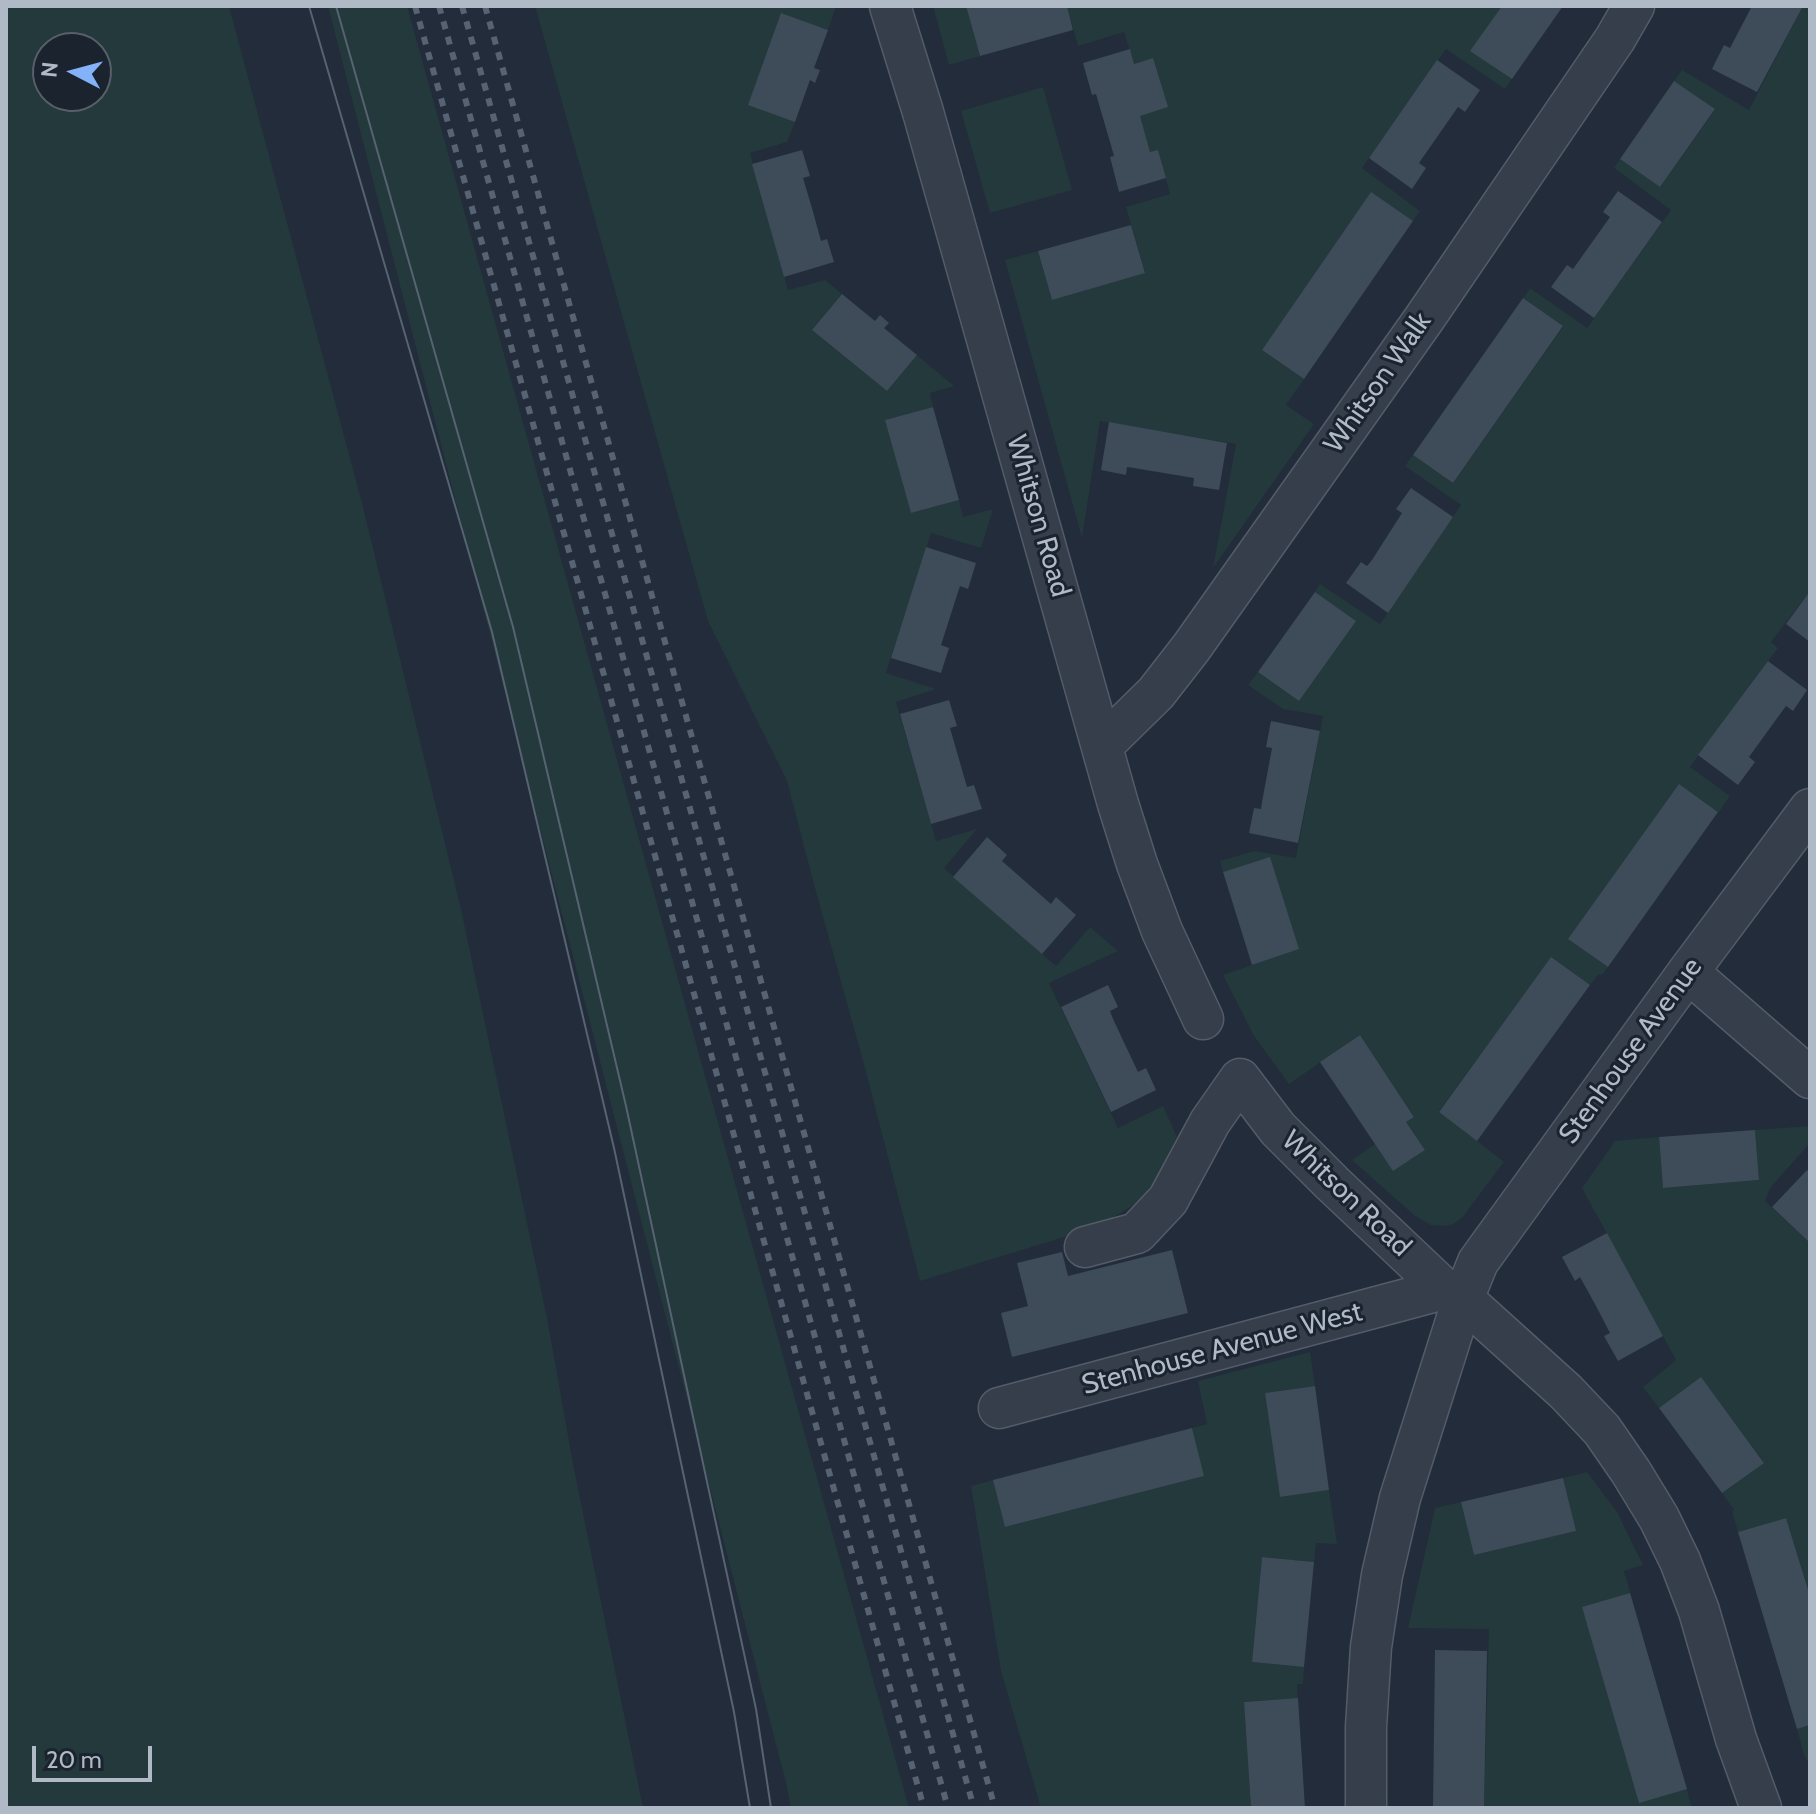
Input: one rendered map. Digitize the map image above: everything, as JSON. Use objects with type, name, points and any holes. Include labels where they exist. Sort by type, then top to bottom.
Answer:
[{"type":"street","name":"Whitson Road","points":[[890,6],[1137,864],[1162,931],[1203,1019]]},
{"type":"street","name":"Whitson Walk","points":[[1103,745],[1156,693],[1191,648],[1424,319],[1615,39],[1634,6]]},
{"type":"street","name":"Stenhouse Avenue","points":[[1454,1294],[1810,809]]},
{"type":"street","points":[[1688,972],[1810,1078]]},
{"type":"street","name":"Whitson Road","points":[[1085,1247],[1137,1233],[1168,1200],[1210,1122],[1240,1079],[1278,1129],[1332,1183],[1566,1392],[1602,1430],[1659,1518],[1680,1561],[1699,1611],[1736,1739],[1761,1808]]},
{"type":"street","points":[[1366,1808],[1366,1727],[1371,1647],[1382,1575],[1454,1294]]},
{"type":"street","name":"Stenhouse Avenue West","points":[[999,1408],[1454,1294]]},
{"type":"green space","points":[[6,6],[229,6],[362,503],[461,909],[547,1318],[574,1469],[643,1808],[6,1808]]},
{"type":"green space","points":[[328,6],[407,6],[909,1808],[791,1808]]},
{"type":"green space","points":[[535,6],[836,6],[828,30],[781,14],[795,122],[787,142],[750,153],[788,290],[825,280],[842,294],[812,330],[887,391],[917,355],[954,386],[930,393],[933,407],[886,420],[911,513],[959,500],[963,517],[993,509],[981,548],[931,533],[886,673],[936,689],[896,702],[936,841],[977,829],[944,868],[1056,966],[1090,927],[1118,951],[1049,983],[1118,1128],[1163,1106],[1177,1137],[1158,1177],[1144,1196],[1097,1227],[920,1281],[787,781],[708,621]]},
{"type":"green space","points":[[933,6],[966,6],[980,56],[949,65]]},
{"type":"green space","points":[[1067,6],[1502,6],[1471,51],[1512,79],[1505,89],[1446,49],[1362,168],[1420,211],[1413,221],[1371,193],[1262,350],[1304,379],[1286,405],[1314,424],[1213,568],[1236,444],[1100,421],[1082,538],[1005,260],[1038,251],[1052,300],[1145,272],[1126,207],[1170,194],[1158,151],[1150,152],[1139,116],[1153,58],[1134,64],[1124,32],[1078,46]]},
{"type":"green space","points":[[1803,6],[1810,6],[1810,591],[1771,642],[1778,648],[1690,767],[1730,796],[1719,812],[1680,785],[1569,939],[1608,967],[1590,985],[1551,958],[1439,1111],[1504,1162],[1462,1218],[1445,1226],[1431,1225],[1415,1216],[1352,1160],[1375,1144],[1394,1170],[1425,1150],[1406,1122],[1414,1116],[1360,1035],[1289,1084],[1254,1036],[1223,975],[1298,949],[1270,858],[1223,872],[1220,861],[1254,851],[1296,858],[1323,716],[1283,709],[1248,685],[1258,672],[1299,701],[1355,621],[1315,592],[1320,584],[1380,624],[1461,505],[1405,466],[1413,455],[1453,483],[1563,327],[1523,298],[1530,288],[1587,328],[1671,210],[1614,168],[1620,159],[1660,187],[1715,110],[1674,81],[1682,70],[1749,110]]},
{"type":"green space","points":[[1043,87],[1072,190],[990,213],[961,111]]},
{"type":"green space","points":[[1810,1126],[1810,1143],[1770,1188],[1765,1201],[1810,1243],[1810,1596],[1786,1518],[1738,1532],[1734,1510],[1722,1493],[1764,1462],[1701,1378],[1659,1408],[1643,1387],[1676,1360],[1582,1188],[1615,1141],[1659,1137],[1663,1188],[1759,1180],[1755,1130]]},
{"type":"green space","points":[[1310,1352],[1315,1386],[1265,1393],[1280,1497],[1329,1490],[1337,1544],[1316,1543],[1314,1562],[1262,1557],[1252,1662],[1304,1667],[1303,1684],[1297,1684],[1298,1698],[1244,1702],[1251,1808],[1041,1808],[1001,1671],[971,1486],[993,1480],[1006,1527],[1203,1476],[1192,1428],[1207,1424],[1198,1381]]},
{"type":"green space","points":[[1587,1472],[1617,1512],[1643,1565],[1624,1571],[1692,1808],[1484,1808],[1489,1629],[1408,1628],[1435,1508],[1461,1502],[1474,1555],[1575,1531],[1563,1478]]},
{"type":"green space","points":[[1810,1725],[1810,1766],[1797,1729]]},
{"type":"building","points":[[966,6],[1067,6],[1073,30],[980,56]]},
{"type":"building","points":[[1502,6],[1563,6],[1512,79],[1470,51]]},
{"type":"building","points":[[1752,6],[1803,6],[1757,92],[1712,69],[1724,45],[1730,48]]},
{"type":"building","points":[[781,13],[828,30],[814,68],[820,70],[815,83],[810,80],[795,122],[748,105]]},
{"type":"building","points":[[1130,49],[1134,64],[1153,58],[1168,107],[1140,116],[1150,152],[1158,150],[1166,178],[1119,192],[1110,157],[1114,156],[1096,94],[1092,95],[1083,63]]},
{"type":"building","points":[[1437,60],[1480,90],[1465,112],[1458,107],[1419,163],[1426,168],[1412,189],[1369,158]]},
{"type":"building","points":[[1674,81],[1715,109],[1660,187],[1620,159]]},
{"type":"building","points":[[802,150],[810,176],[803,178],[821,241],[827,239],[834,262],[784,277],[752,164]]},
{"type":"building","points":[[1618,191],[1662,222],[1594,318],[1551,287],[1567,265],[1573,269],[1610,217],[1603,212]]},
{"type":"building","points":[[1371,192],[1413,221],[1304,379],[1262,350]]},
{"type":"building","points":[[1131,225],[1145,273],[1052,300],[1038,251]]},
{"type":"building","points":[[842,294],[875,321],[880,315],[889,323],[884,328],[917,355],[887,391],[812,330]]},
{"type":"building","points":[[1523,298],[1563,326],[1453,483],[1413,455]]},
{"type":"building","points":[[933,407],[959,500],[911,513],[885,420]]},
{"type":"building","points":[[1109,422],[1227,443],[1219,490],[1193,486],[1194,478],[1127,467],[1126,475],[1101,470]]},
{"type":"building","points":[[1411,488],[1453,517],[1388,613],[1346,583],[1361,562],[1367,566],[1372,560],[1402,513],[1396,509]]},
{"type":"building","points":[[926,547],[976,563],[968,589],[960,586],[941,645],[949,648],[941,673],[891,658]]},
{"type":"building","points":[[1810,591],[1810,642],[1786,624]]},
{"type":"building","points":[[1315,592],[1356,621],[1299,701],[1258,672]]},
{"type":"building","points":[[1768,661],[1807,690],[1793,711],[1786,706],[1749,757],[1755,762],[1738,785],[1698,755]]},
{"type":"building","points":[[949,700],[957,726],[950,728],[967,787],[974,785],[982,809],[931,824],[900,714]]},
{"type":"building","points":[[1271,721],[1320,731],[1298,843],[1249,833],[1254,808],[1261,809],[1272,748],[1266,747]]},
{"type":"building","points":[[1679,784],[1718,812],[1608,967],[1568,939]]},
{"type":"building","points":[[987,837],[1007,855],[1002,861],[1051,904],[1056,897],[1076,915],[1042,954],[953,877]]},
{"type":"building","points":[[1270,857],[1299,949],[1252,965],[1223,872]]},
{"type":"building","points":[[1551,957],[1590,985],[1477,1141],[1439,1112]]},
{"type":"building","points":[[1108,985],[1118,1007],[1110,1011],[1113,1019],[1138,1072],[1146,1068],[1156,1090],[1111,1112],[1061,1007]]},
{"type":"building","points":[[1360,1035],[1414,1117],[1406,1122],[1425,1150],[1393,1171],[1320,1062]]},
{"type":"building","points":[[1755,1130],[1759,1180],[1663,1188],[1659,1137]]},
{"type":"building","points":[[1807,1170],[1810,1173],[1810,1243],[1772,1207]]},
{"type":"building","points":[[1607,1233],[1663,1336],[1618,1361],[1604,1336],[1610,1333],[1596,1306],[1580,1277],[1575,1281],[1562,1257]]},
{"type":"building","points":[[1172,1250],[1188,1313],[1012,1357],[1001,1313],[1028,1306],[1017,1263],[1062,1252],[1068,1276]]},
{"type":"building","points":[[1701,1377],[1764,1463],[1722,1493],[1659,1408]]},
{"type":"building","points":[[1315,1386],[1329,1490],[1280,1497],[1265,1393]]},
{"type":"building","points":[[1192,1428],[1204,1476],[1005,1527],[993,1480]]},
{"type":"building","points":[[1563,1478],[1576,1531],[1474,1555],[1461,1502]]},
{"type":"building","points":[[1786,1518],[1810,1596],[1810,1725],[1797,1729],[1738,1532]]},
{"type":"building","points":[[1262,1557],[1314,1562],[1304,1667],[1252,1662]]},
{"type":"building","points":[[1630,1593],[1687,1789],[1639,1803],[1582,1607]]},
{"type":"building","points":[[1435,1650],[1487,1651],[1484,1808],[1433,1808]]},
{"type":"building","points":[[1298,1698],[1305,1808],[1251,1808],[1244,1702]]},
{"type":"tram line","points":[[309,6],[492,632],[614,1148],[734,1712],[750,1808]]},
{"type":"tram line","points":[[336,6],[513,627],[626,1106],[756,1709],[771,1808]]},
{"type":"railway","points":[[415,6],[924,1808]]},
{"type":"railway","points":[[439,6],[948,1808]]},
{"type":"railway","points":[[462,6],[974,1808]]},
{"type":"railway","points":[[485,6],[995,1808]]}]
